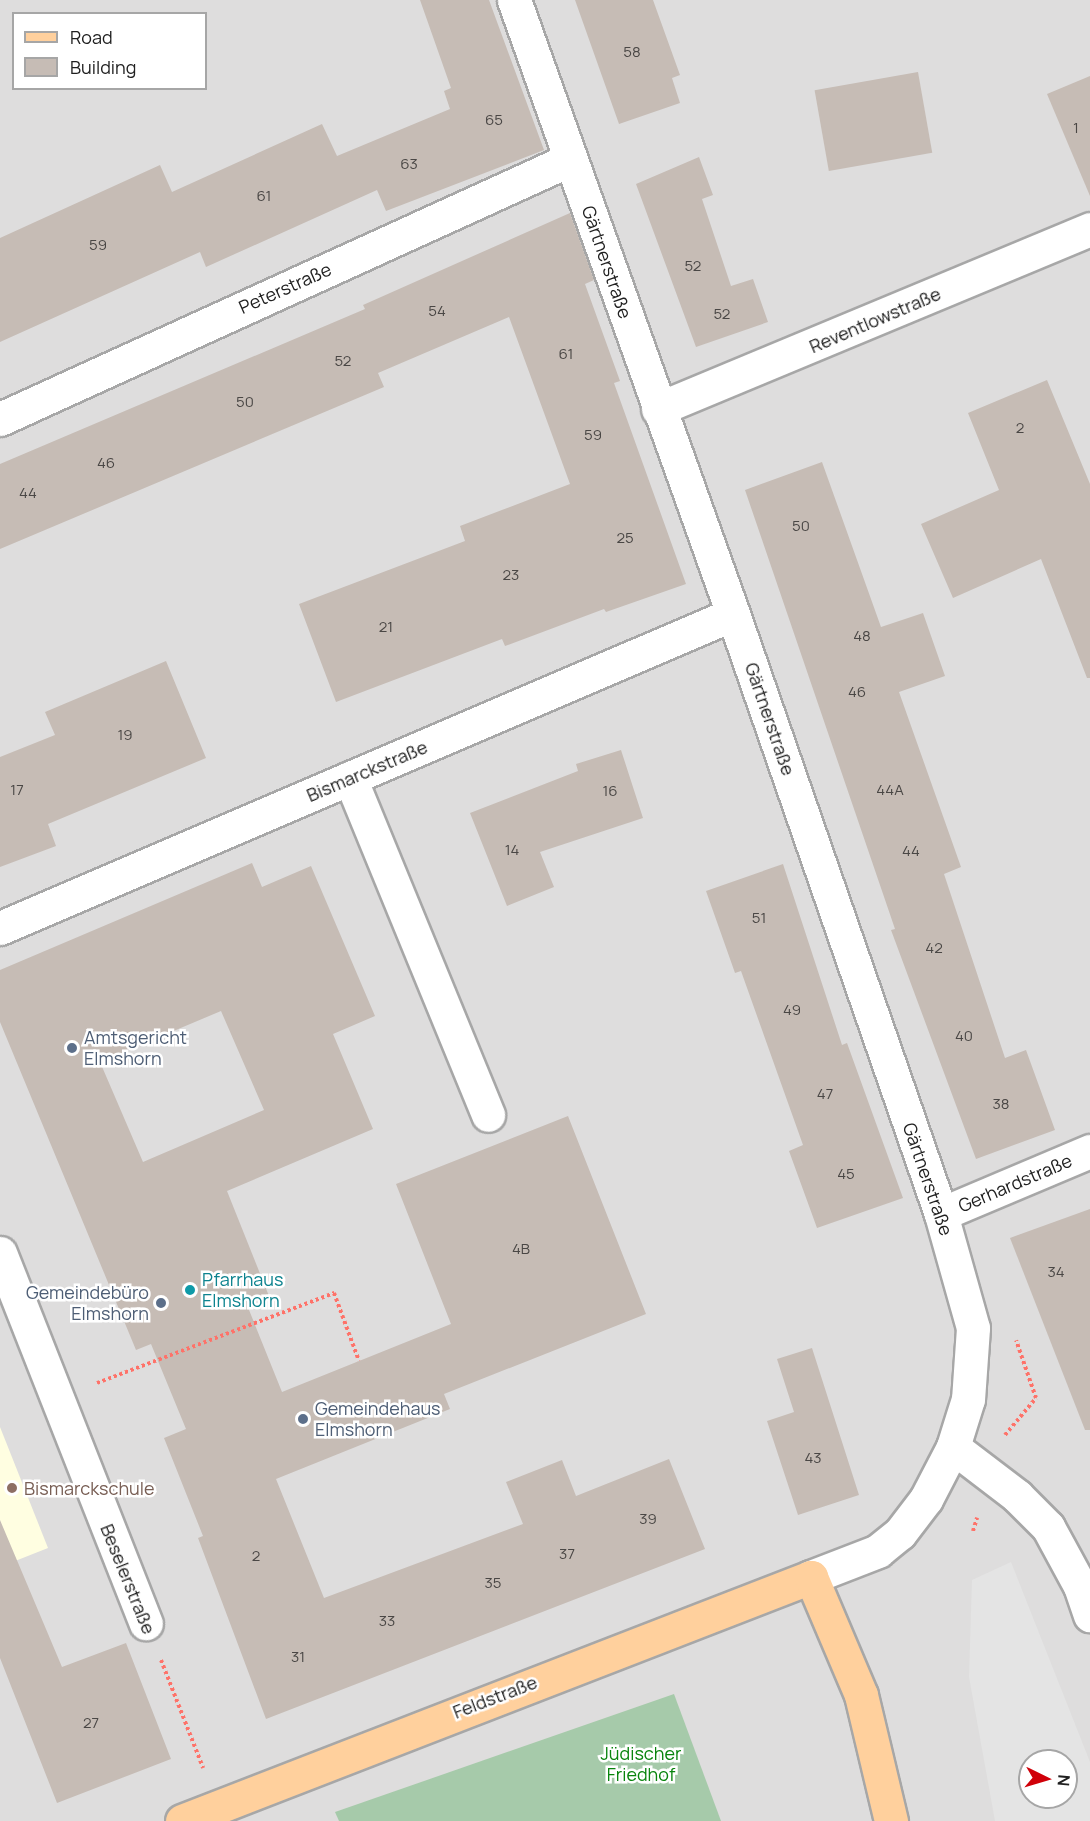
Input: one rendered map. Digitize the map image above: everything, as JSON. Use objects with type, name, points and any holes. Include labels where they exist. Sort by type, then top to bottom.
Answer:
[{"type":"main road","name":"Feldstraße","points":[[182,1821],[810,1577]]},
{"type":"main road","points":[[810,1577],[861,1695],[891,1821]]},
{"type":"street","name":"Gärtnerstraße","points":[[514,0],[658,410],[733,614],[941,1214],[973,1328],[968,1399],[953,1447],[926,1499],[900,1533],[878,1551],[810,1577]]},
{"type":"street","name":"Peterstraße","points":[[0,419],[571,159]]},
{"type":"street","name":"Reventlowstraße","points":[[658,410],[1090,229]]},
{"type":"street","name":"Bismarckstraße","points":[[0,928],[733,614]]},
{"type":"street","points":[[350,778],[488,1115]]},
{"type":"street","name":"Gerhardstraße","points":[[941,1214],[1090,1151]]},
{"type":"street","name":"Beselerstraße","points":[[0,1252],[146,1623]]},
{"type":"street","points":[[953,1447],[1017,1496],[1048,1527],[1080,1586],[1090,1615]]},
{"type":"path","points":[[57,1399],[333,1293],[359,1361]]},
{"type":"path","name":"Beselerstraße","points":[[146,1623],[204,1771]]},
{"type":"shaded area","points":[[0,0],[1090,0],[1090,1821],[0,1821]]},
{"type":"shaded area","name":"Bismarckschule","points":[[0,1427],[48,1548],[0,1567]]},
{"type":"shaded area","points":[[1011,1562],[1090,1762],[1090,1821],[995,1821],[969,1677],[972,1580]]},
{"type":"green space","name":"Jüdischer Friedhof","points":[[674,1694],[721,1821],[339,1821],[335,1812]]},
{"type":"building","points":[[420,0],[489,0],[544,150],[386,211],[377,190],[206,267],[200,252],[0,342],[0,238],[160,165],[172,192],[322,124],[337,156],[450,109],[444,91],[451,88]]},
{"type":"building","points":[[575,0],[653,0],[680,75],[672,78],[680,103],[619,124]]},
{"type":"building","points":[[918,72],[932,153],[829,171],[815,90]]},
{"type":"building","points":[[1090,76],[1090,196],[1047,94]]},
{"type":"building","points":[[699,157],[713,195],[702,199],[731,286],[753,279],[768,322],[696,347],[636,184]]},
{"type":"building","points":[[570,213],[594,280],[585,284],[620,381],[614,383],[686,584],[606,612],[604,609],[505,646],[502,639],[336,702],[299,604],[465,541],[460,526],[570,484],[509,317],[378,373],[384,387],[0,549],[0,464],[365,309],[363,305]]},
{"type":"building","points":[[1047,380],[1090,484],[1090,678],[1087,678],[1041,559],[953,598],[921,524],[999,490],[968,413]]},
{"type":"building","points":[[822,462],[881,627],[923,613],[945,676],[899,692],[961,867],[944,874],[1005,1058],[1026,1050],[1055,1130],[976,1159],[891,930],[895,929],[745,490]]},
{"type":"building","points":[[166,661],[206,758],[48,824],[56,846],[0,867],[0,757],[55,735],[45,712]]},
{"type":"building","points":[[621,750],[643,818],[540,852],[554,887],[507,906],[470,813],[578,771],[576,764]]},
{"type":"building","points":[[252,863],[262,887],[311,866],[375,1016],[333,1034],[373,1129],[227,1191],[269,1296],[247,1305],[282,1392],[451,1324],[396,1184],[568,1116],[646,1314],[444,1394],[450,1409],[276,1479],[324,1598],[523,1524],[506,1482],[562,1460],[576,1496],[669,1459],[705,1549],[266,1719],[198,1538],[203,1536],[164,1438],[186,1429],[151,1344],[136,1350],[0,1022],[0,970]],"holes":[[[221,1011],[264,1110],[143,1162],[100,1062]]]},
{"type":"building","points":[[783,864],[842,1045],[847,1043],[903,1198],[817,1228],[789,1151],[803,1145],[741,971],[735,973],[706,891]]},
{"type":"building","points":[[1090,1209],[1090,1430],[1085,1430],[1010,1238]]},
{"type":"building","points":[[812,1348],[859,1495],[798,1515],[767,1421],[794,1412],[777,1359]]},
{"type":"building","points":[[0,1520],[62,1667],[126,1643],[171,1759],[57,1803],[0,1658]]},
{"type":"place","name":"Amtsgericht Elmshorn","points":[[72,1048]]},
{"type":"place","name":"Pfarrhaus Elmshorn","points":[[190,1290]]},
{"type":"place","name":"Gemeindebüro Elmshorn","points":[[161,1303]]},
{"type":"place","name":"Gemeindehaus Elmshorn","points":[[303,1419]]},
{"type":"place","name":"Bismarckschule","points":[[12,1488]]}]
